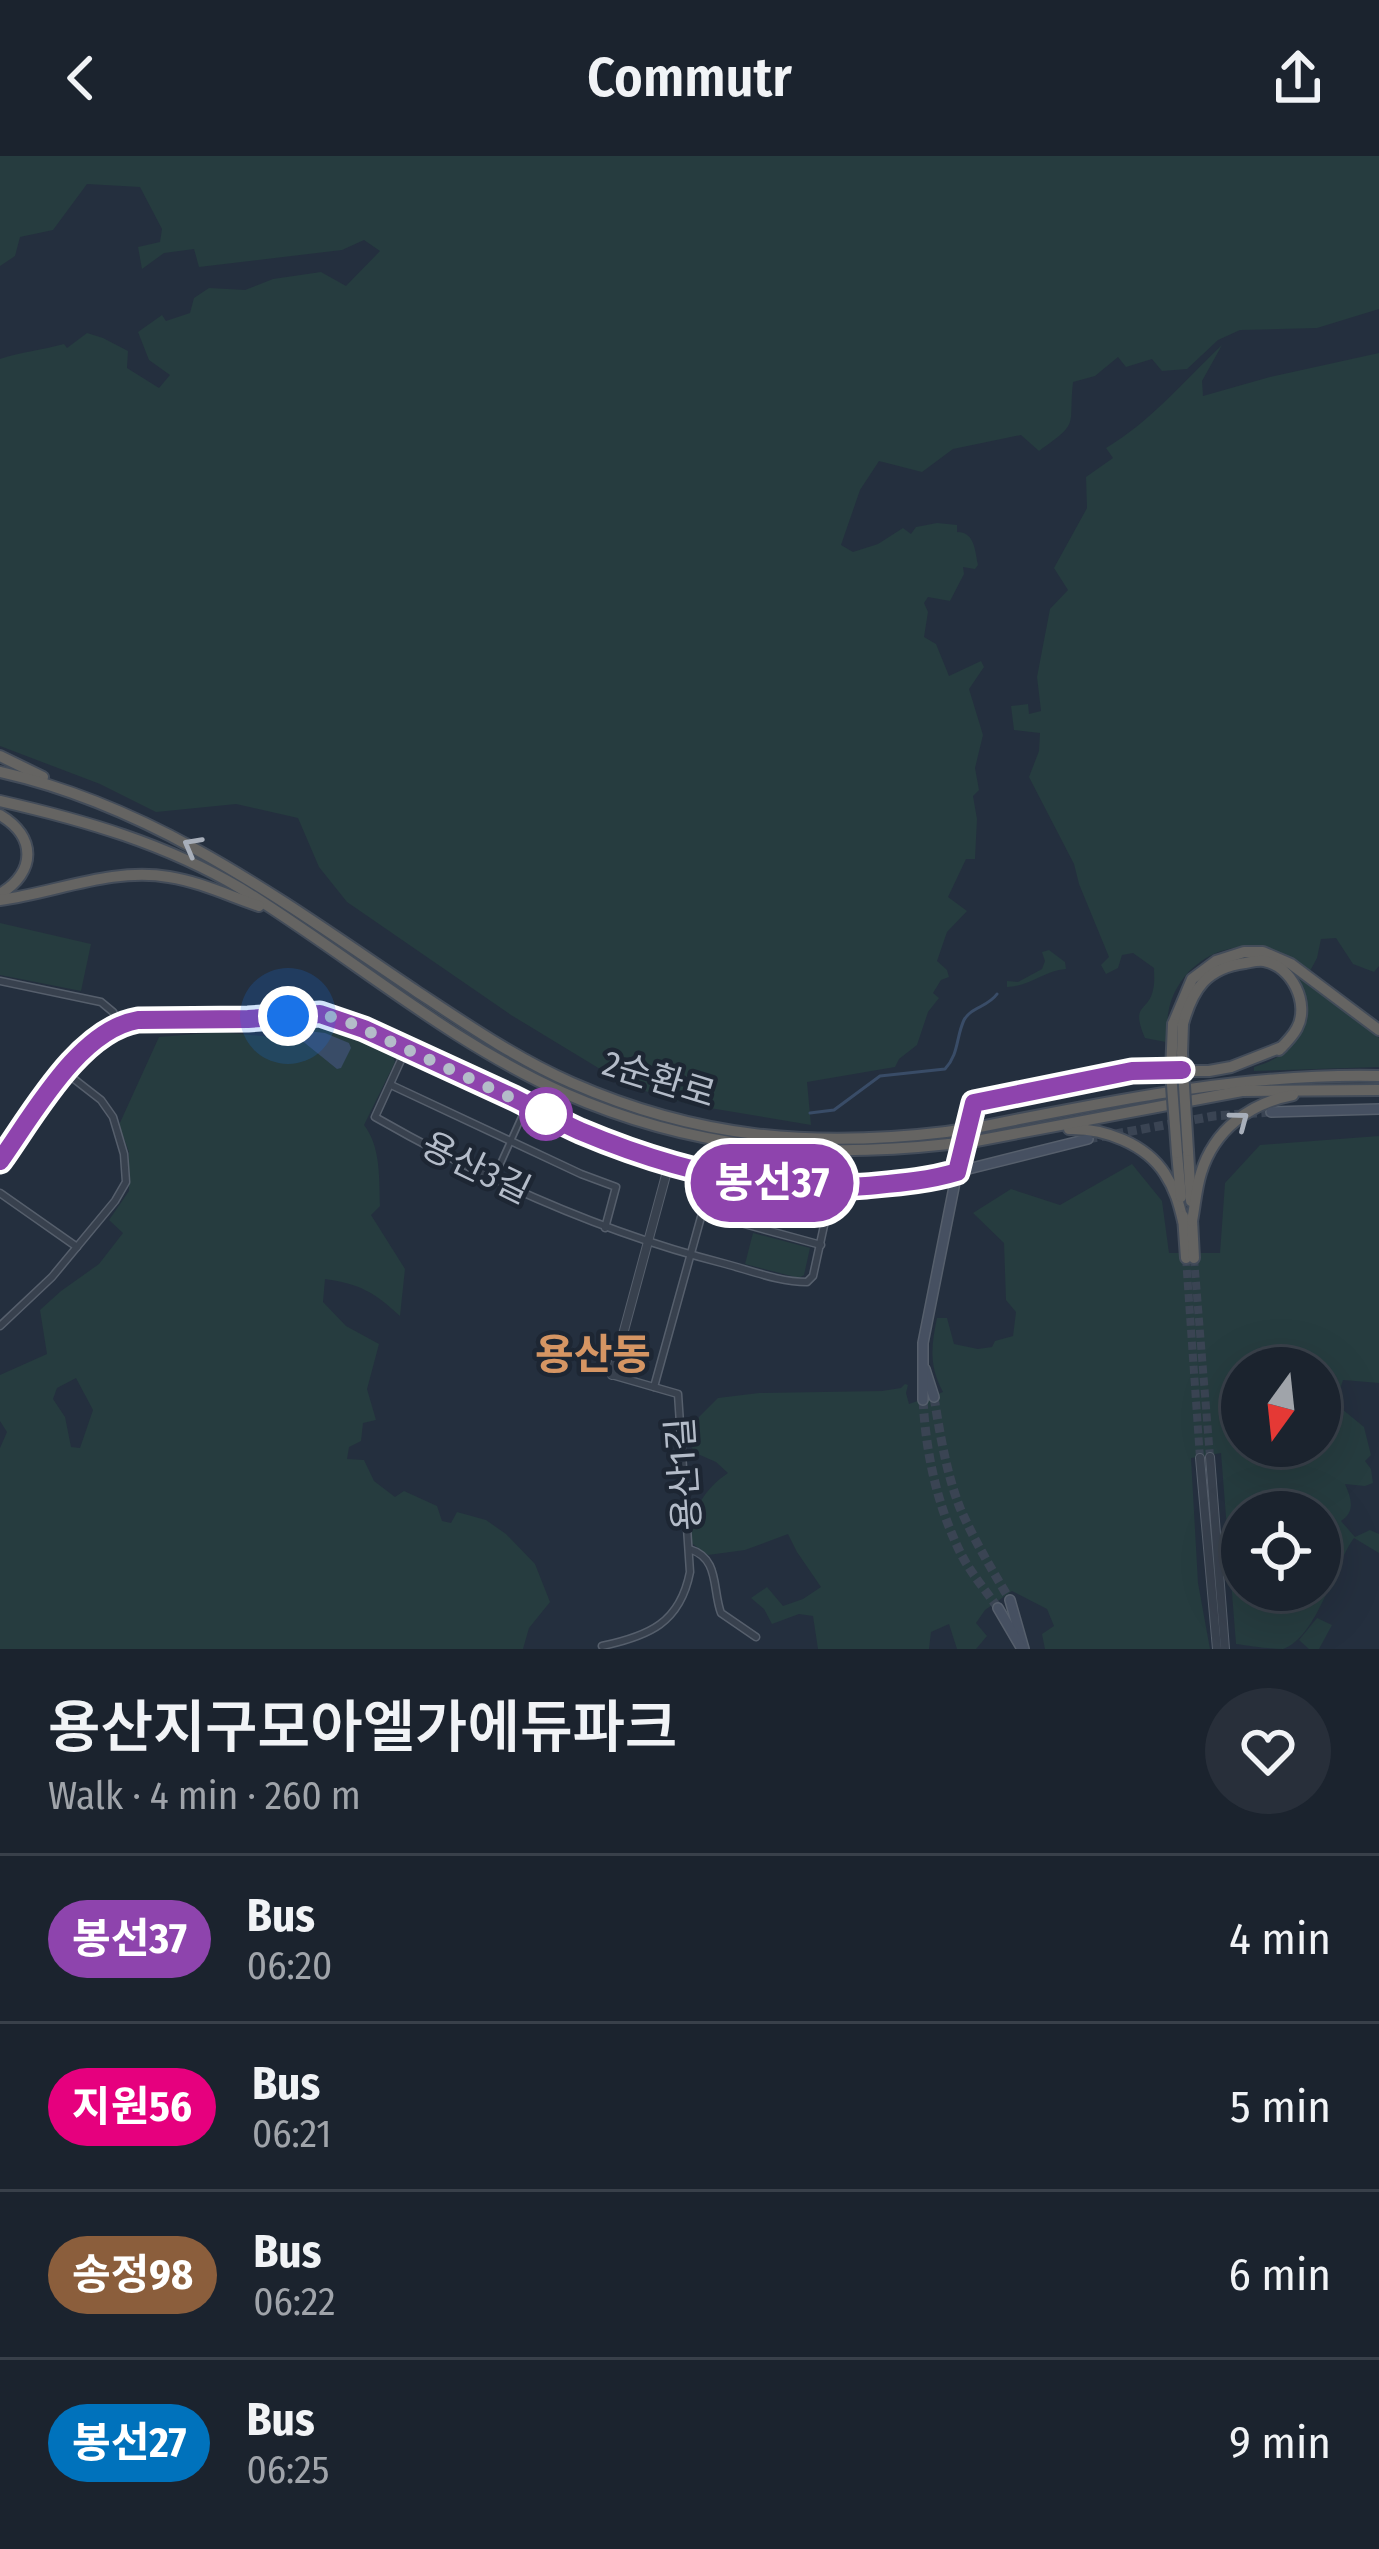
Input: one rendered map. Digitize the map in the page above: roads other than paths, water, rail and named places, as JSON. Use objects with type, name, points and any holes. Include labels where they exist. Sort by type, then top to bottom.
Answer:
[{"type":"highway","points":[[0,756],[79,794]]},
{"type":"highway","name":"2순환로","points":[[0,772],[79,794],[169,833],[221,862],[474,1029],[554,1075],[673,1119],[777,1138],[976,1141],[1242,1091],[1379,1092]]},
{"type":"highway","name":"2순환로","points":[[0,801],[134,837],[198,866],[239,888],[466,1039],[560,1091],[688,1134],[782,1150],[859,1151],[1219,1084],[1379,1076]]},
{"type":"highway","points":[[0,815],[21,831],[28,848],[24,871],[0,897]]},
{"type":"highway","points":[[0,897],[135,874],[216,889],[273,911]]},
{"type":"highway","points":[[1190,1258],[1172,1072],[1178,1024],[1192,980],[1216,961],[1263,952],[1291,964],[1379,1030]]},
{"type":"highway","points":[[1178,1024],[1206,978],[1222,966],[1264,961],[1280,968],[1293,982],[1302,1009],[1299,1026],[1268,1059],[1219,1084]]},
{"type":"highway","points":[[974,1103],[1132,1071],[1231,1067],[1282,1047]]},
{"type":"highway","points":[[1188,1221],[1207,1157],[1244,1113],[1297,1094],[1379,1092]]},
{"type":"highway","points":[[1000,1135],[1101,1130],[1162,1168],[1188,1221]]},
{"type":"main road","points":[[0,1160],[90,1043],[120,1024],[320,1014],[344,1020],[575,1129],[669,1164],[740,1179],[832,1188],[916,1182],[1088,1139]]},
{"type":"main road","points":[[1271,1112],[1379,1109]]},
{"type":"main road","points":[[928,1398],[926,1321],[957,1172]]},
{"type":"main road","points":[[1010,1600],[1023,1649]]},
{"type":"main road","points":[[998,1608],[1023,1649]]},
{"type":"street","points":[[0,981],[101,1002],[120,1024]]},
{"type":"street","points":[[406,1049],[390,1085],[616,1187],[605,1228]]},
{"type":"street","points":[[0,1325],[36,1294],[126,1182],[113,1117],[101,1100],[65,1072]]},
{"type":"street","name":"용산3길","points":[[390,1085],[375,1117],[605,1228],[804,1283],[813,1276],[821,1245]]},
{"type":"street","points":[[957,1172],[974,1103]]},
{"type":"street","points":[[494,1178],[527,1105]]},
{"type":"street","points":[[612,1375],[669,1164]]},
{"type":"street","points":[[654,1387],[699,1219],[704,1214],[821,1245],[832,1188]]},
{"type":"street","points":[[0,1193],[77,1247]]},
{"type":"street","name":"용산1길","points":[[602,1646],[625,1641],[672,1615],[687,1588],[690,1571],[678,1394],[612,1375]]},
{"type":"street","points":[[1205,1457],[1221,1649]]},
{"type":"street","name":"용산1길","points":[[689,1550],[699,1552],[710,1564],[721,1613],[757,1637]]},
{"type":"water","points":[[299,1030],[325,1033],[349,1043],[341,1068],[295,1035]]},
{"type":"waterway","points":[[810,1113],[834,1110],[880,1076],[945,1069],[964,1020],[997,994]]},
{"type":"tunnel","points":[[1088,1139],[1214,1116],[1271,1112]]},
{"type":"tunnel","points":[[1186,1258],[1200,1458]]},
{"type":"tunnel","points":[[1194,1258],[1210,1457]]},
{"type":"tunnel","points":[[934,1397],[960,1508],[1010,1600]]},
{"type":"tunnel","points":[[923,1400],[930,1460],[945,1517],[965,1561],[998,1608]]},
{"type":"district","name":"용산동","points":[[593,1355]]}]
